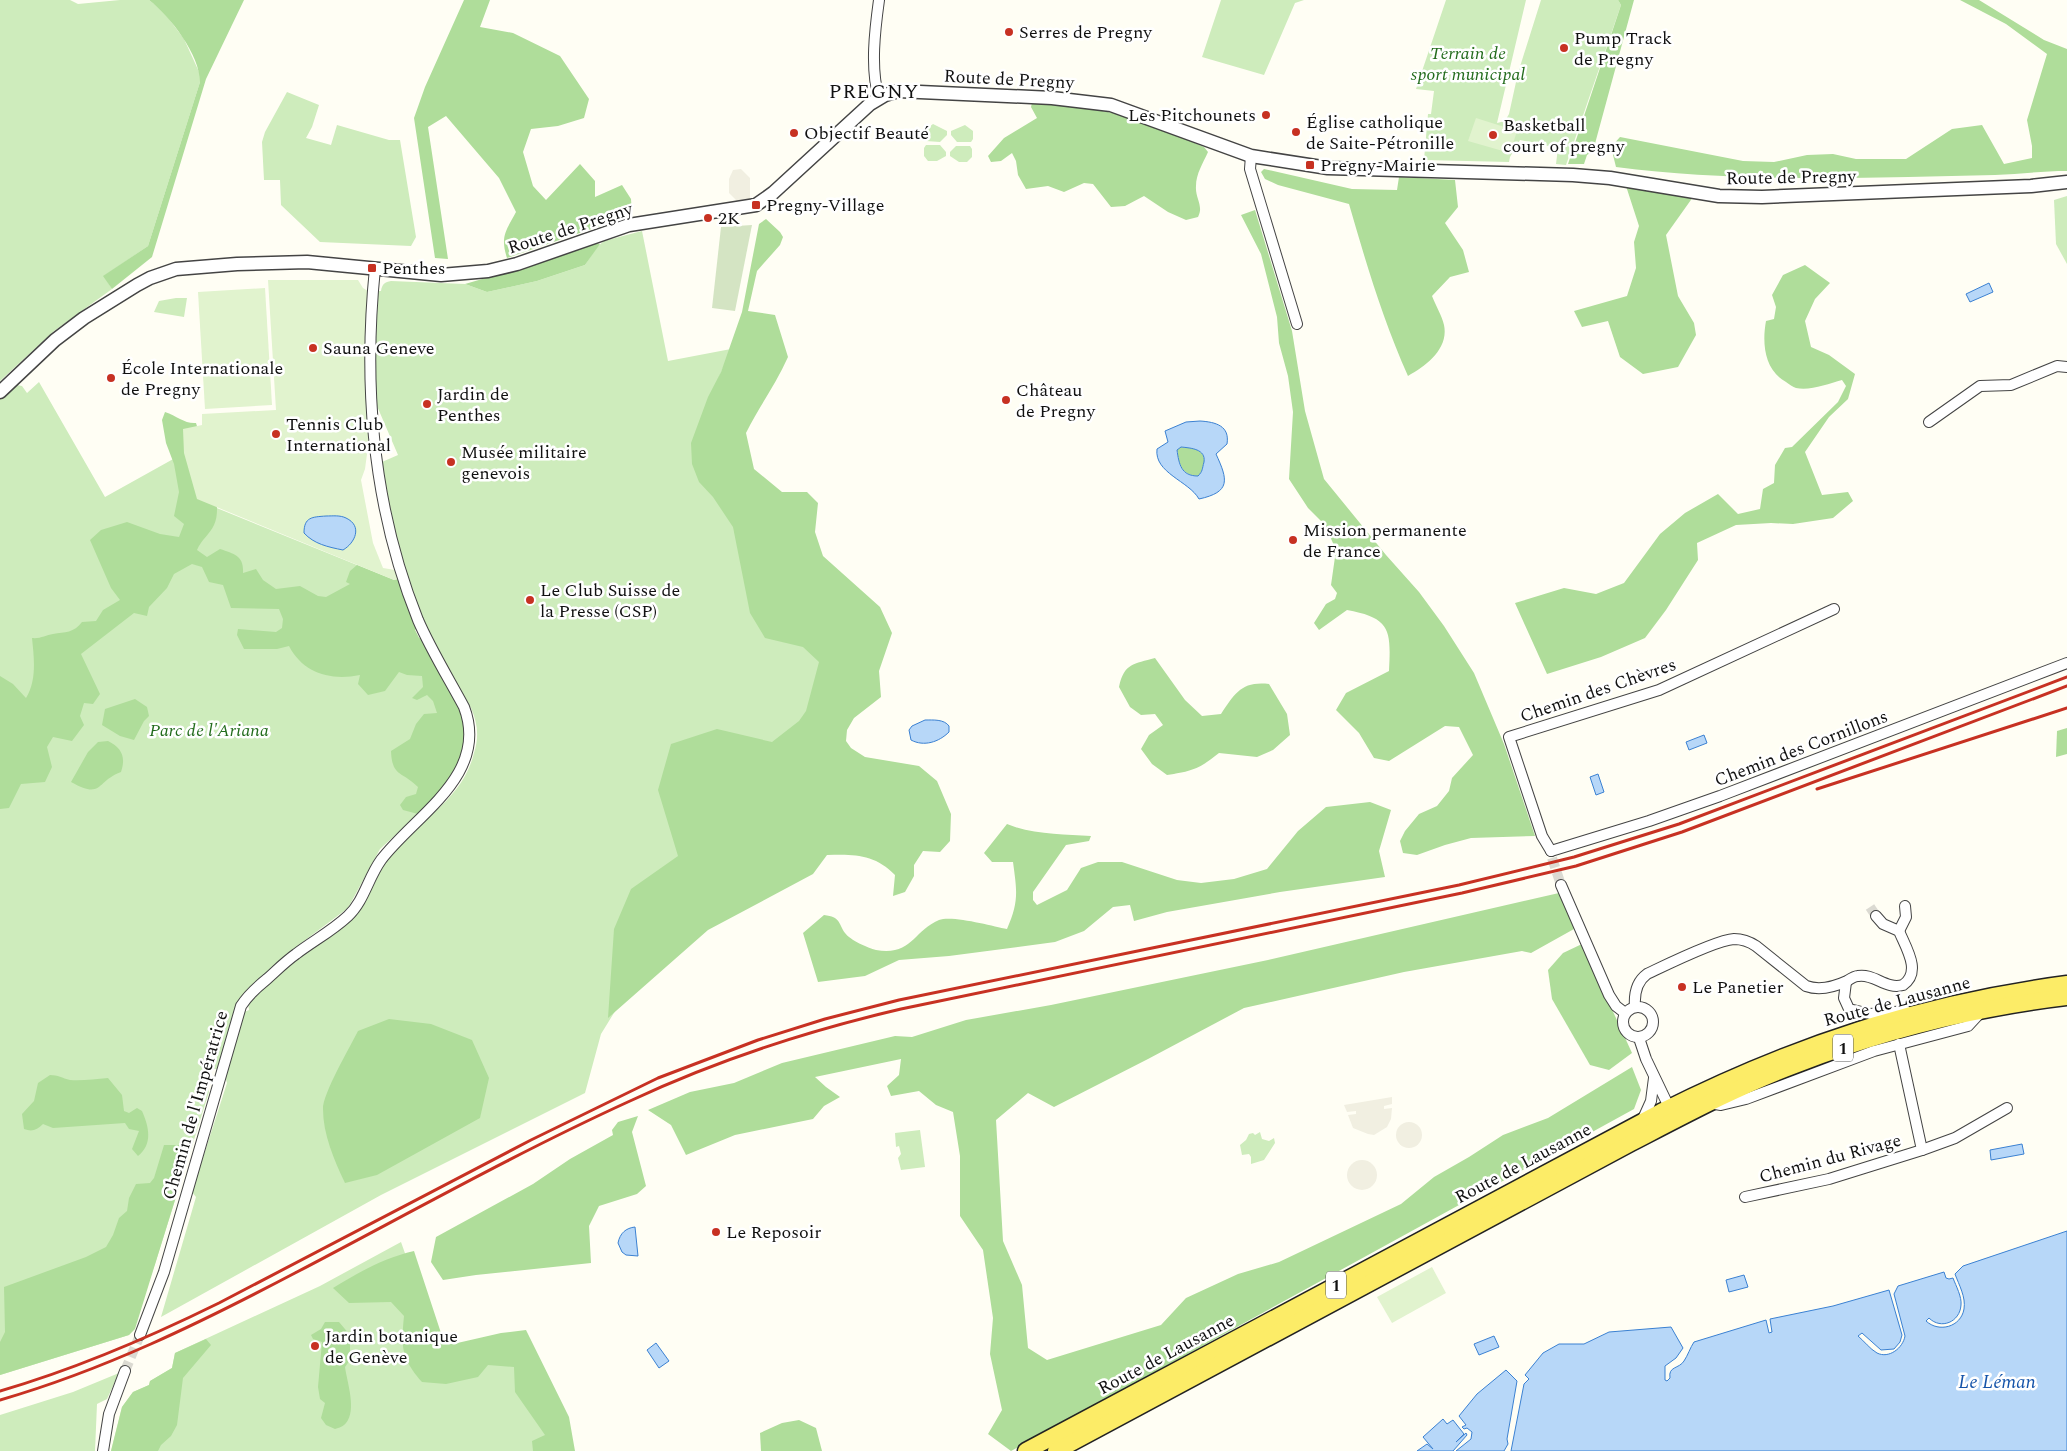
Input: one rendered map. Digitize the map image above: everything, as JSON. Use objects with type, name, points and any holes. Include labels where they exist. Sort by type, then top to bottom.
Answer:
[{"type":"main road","name":"Route de Lausanne","points":[[1056,1451],[1672,1114],[1740,1074],[1791,1053],[1867,1027],[1935,1008],[2003,994],[2067,984]]},
{"type":"main road","name":"Route de Lausanne","points":[[1026,1451],[1641,1122],[1709,1102],[1795,1065],[1844,1047],[1898,1031],[1982,1011],[2067,997]]},
{"type":"street","points":[[879,0],[875,40],[876,89],[879,98]]},
{"type":"street","name":"Route de Pregny","points":[[0,392],[55,340],[84,318],[150,278],[176,269],[284,262],[324,263],[441,274],[488,271],[517,264],[629,225],[753,206],[774,193],[814,154],[879,98],[898,91],[1052,98],[1111,105],[1251,156],[1328,168],[1573,175],[1610,178],[1719,196],[1762,197],[2031,186],[2067,182]]},
{"type":"street","points":[[1251,156],[1250,169],[1297,324]]},
{"type":"street","name":"Chemin de l'Impératrice","points":[[140,1335],[164,1272],[241,1006],[247,997],[295,954],[326,934],[349,915],[380,862],[398,839],[435,804],[453,782],[466,757],[470,743],[469,720],[464,707],[424,632],[412,603],[389,527],[377,469],[371,377],[371,334],[375,268]]},
{"type":"street","points":[[1929,422],[1980,386],[2012,385],[2057,366],[2067,366]]},
{"type":"street","name":"Chemin des Chèvres","points":[[1551,854],[1542,836],[1509,738],[1659,690],[1834,609]]},
{"type":"street","name":"Chemin des Cornillons","points":[[1551,854],[1720,796],[2067,663]]},
{"type":"street","points":[[1561,885],[1609,995],[1616,1006],[1625,1013]]},
{"type":"street","points":[[1899,931],[1906,917],[1905,906]]},
{"type":"street","points":[[1635,1007],[1636,988],[1639,981],[1647,974],[1721,942],[1735,939],[1749,942],[1756,946],[1806,986],[1824,988],[1846,982],[1858,976],[1867,977],[1890,986],[1899,986],[1907,983],[1914,971],[1899,931],[1883,924],[1876,916]]},
{"type":"street","points":[[1846,982],[1844,998],[1849,1009],[1870,1014],[1935,1008]]},
{"type":"street","points":[[1635,1007],[1645,1008],[1650,1012],[1653,1020],[1650,1032],[1639,1038],[1629,1035],[1622,1022],[1625,1013],[1635,1007]]},
{"type":"street","name":"Route de Lausanne","points":[[1709,1102],[1720,1105],[1746,1099],[1837,1064],[1899,1044],[1968,1026],[1982,1011]]},
{"type":"street","points":[[1639,1038],[1654,1077],[1672,1114]]},
{"type":"street","name":"Chemin du Rivage","points":[[1899,1044],[1922,1150]]},
{"type":"street","points":[[1641,1122],[1651,1100],[1654,1077]]},
{"type":"street","name":"Chemin du Rivage","points":[[1746,1197],[1829,1179],[1922,1150],[1955,1138],[2007,1108]]},
{"type":"street","points":[[103,1451],[113,1403],[125,1371]]},
{"type":"green space","points":[[0,0],[70,0],[78,4],[120,0],[149,0],[163,11],[184,39],[200,74],[200,82],[148,246],[104,276],[112,289],[54,331],[0,381]]},
{"type":"green space","points":[[149,0],[244,0],[206,79],[152,257],[112,289],[103,276],[148,246],[200,82],[199,71],[189,48],[166,16]]},
{"type":"green space","points":[[464,0],[490,0],[480,27],[513,33],[560,56],[589,99],[584,118],[558,126],[531,129],[523,152],[533,186],[546,200],[580,164],[595,181],[595,197],[622,185],[631,199],[632,215],[507,258],[504,239],[516,212],[499,178],[446,116],[428,127],[448,259],[435,258],[414,118],[425,87]]},
{"type":"green space","points":[[1221,0],[1304,0],[1295,3],[1264,75],[1202,57]]},
{"type":"green space","name":"Terrain de sport municipal","points":[[1446,0],[1526,0],[1497,123],[1505,121],[1509,114],[1518,73],[1541,0],[1618,0],[1621,5],[1566,165],[1556,164],[1558,148],[1520,140],[1509,162],[1424,160],[1428,114],[1431,114],[1434,91],[1416,89]]},
{"type":"green space","points":[[1618,0],[1634,0],[1593,151],[1587,155],[1584,164],[1568,164],[1621,5]]},
{"type":"green space","points":[[1960,0],[1979,0],[2044,40],[2067,49],[2067,171],[1995,175],[1805,178],[1710,175],[1616,167],[1611,147],[1620,137],[1743,161],[1774,162],[1807,155],[1833,154],[1856,159],[1906,159],[1952,129],[1982,125],[2004,164],[2032,158],[2032,146],[2027,120],[2047,54],[2006,24]]},
{"type":"green space","points":[[287,92],[319,105],[312,127],[306,138],[331,145],[337,125],[389,140],[400,140],[416,237],[411,246],[320,242],[281,205],[280,180],[264,180],[262,142],[265,132]]},
{"type":"green space","points":[[1032,103],[1085,108],[1117,114],[1150,124],[1204,147],[1208,152],[1196,182],[1200,206],[1198,217],[1186,220],[1168,212],[1144,196],[1125,206],[1111,207],[1093,184],[1084,183],[1064,192],[1048,186],[1026,189],[1018,175],[1016,161],[1012,153],[1001,161],[991,162],[988,156],[1004,138],[1037,118],[1031,107]]},
{"type":"green space","name":"Basketball court of pregny","points":[[1476,118],[1517,131],[1510,153],[1468,141]]},
{"type":"green space","points":[[933,124],[947,131],[947,135],[940,142],[926,141],[924,138],[925,130]]},
{"type":"green space","points":[[965,125],[973,131],[973,139],[971,142],[957,142],[951,135],[951,131]]},
{"type":"green space","points":[[926,145],[940,145],[946,152],[946,156],[937,161],[928,161],[924,156]]},
{"type":"green space","points":[[956,146],[970,146],[972,157],[967,162],[959,162],[950,156],[950,152]]},
{"type":"green space","points":[[1264,169],[1352,189],[1397,190],[1399,177],[1455,180],[1458,207],[1445,223],[1463,250],[1469,272],[1450,277],[1432,296],[1443,322],[1445,334],[1440,349],[1429,362],[1408,376],[1383,313],[1349,204],[1278,185],[1265,179],[1261,172]]},
{"type":"green space","points":[[1626,186],[1693,197],[1666,235],[1678,296],[1694,323],[1696,335],[1678,367],[1643,374],[1620,357],[1608,321],[1582,327],[1574,311],[1627,296],[1636,268],[1634,242],[1639,226]]},
{"type":"green space","points":[[2067,196],[2067,264],[2056,244],[2054,200]]},
{"type":"green space","points":[[1255,210],[1292,331],[1305,411],[1324,479],[1419,592],[1444,626],[1474,673],[1504,744],[1535,836],[1471,838],[1417,855],[1403,853],[1400,841],[1405,831],[1419,814],[1437,806],[1449,791],[1452,778],[1473,755],[1459,727],[1445,726],[1389,761],[1374,758],[1359,733],[1336,710],[1346,693],[1389,671],[1388,636],[1380,622],[1362,613],[1347,610],[1319,630],[1314,623],[1326,604],[1335,599],[1337,593],[1331,585],[1336,550],[1325,525],[1308,508],[1289,479],[1293,412],[1288,376],[1279,343],[1277,317],[1261,254],[1241,215]]},
{"type":"green space","points":[[766,219],[783,237],[780,245],[757,271],[748,311],[775,315],[788,357],[746,433],[754,469],[782,492],[807,492],[818,503],[815,532],[823,556],[880,607],[892,633],[879,671],[881,697],[854,718],[847,730],[846,741],[851,748],[865,757],[919,766],[937,781],[951,814],[950,841],[940,852],[923,851],[914,865],[914,876],[905,892],[893,896],[895,875],[880,863],[855,855],[827,855],[813,874],[708,930],[608,1018],[614,929],[631,889],[678,856],[658,790],[671,744],[717,729],[772,742],[799,721],[806,711],[819,662],[803,647],[765,638],[750,613],[733,527],[713,497],[699,482],[692,464],[691,443],[708,397],[721,372],[742,312],[759,224]]},
{"type":"green space","points":[[752,225],[735,311],[712,308],[721,227]]},
{"type":"green space","points":[[642,231],[668,361],[731,349],[707,405],[837,685],[625,995],[601,1034],[585,1093],[381,1195],[161,1317],[196,1197],[192,1192],[227,1083],[224,1072],[242,1013],[249,1010],[248,1003],[285,968],[358,910],[367,898],[391,854],[402,841],[450,797],[460,784],[468,770],[476,747],[477,730],[471,708],[437,647],[414,597],[390,507],[382,462],[398,455],[377,406],[375,365],[378,291],[381,291],[384,284],[391,281],[465,284],[487,292],[537,281],[585,265],[597,247],[604,241]]},
{"type":"green space","points":[[593,242],[600,244],[585,265],[537,281],[487,292],[465,284],[513,270]]},
{"type":"green space","points":[[1805,265],[1830,283],[1815,299],[1805,321],[1811,347],[1829,355],[1855,374],[1848,399],[1829,417],[1805,452],[1822,495],[1848,492],[1853,501],[1833,518],[1793,524],[1736,525],[1697,543],[1698,560],[1666,610],[1645,638],[1601,657],[1547,674],[1515,603],[1564,588],[1596,594],[1624,583],[1660,534],[1685,513],[1718,494],[1738,514],[1760,509],[1763,489],[1774,483],[1775,465],[1785,448],[1792,447],[1838,402],[1846,386],[1842,380],[1813,388],[1796,388],[1779,377],[1773,370],[1766,355],[1764,338],[1766,321],[1774,319],[1776,307],[1772,295],[1783,275]]},
{"type":"green space","name":"Tennis Club International","points":[[268,280],[358,280],[363,288],[368,291],[366,381],[369,439],[365,469],[361,480],[373,543],[383,568],[395,570],[398,579],[394,580],[197,499],[184,453],[183,429],[202,425],[202,414],[276,410]]},
{"type":"green space","points":[[265,288],[272,405],[205,409],[198,292]]},
{"type":"green space","points":[[187,298],[184,317],[154,312],[159,301]]},
{"type":"green space","name":"Parc de l'Ariana","points":[[39,382],[105,497],[184,453],[197,500],[394,580],[398,579],[417,627],[415,630],[419,638],[423,639],[454,697],[434,800],[380,849],[348,908],[288,953],[239,1002],[217,1069],[209,1069],[206,1076],[200,1079],[201,1085],[207,1087],[209,1092],[155,1264],[129,1335],[0,1375],[0,399],[17,385],[22,386],[27,393]]},
{"type":"green space","points":[[165,412],[185,421],[196,423],[212,475],[217,503],[217,516],[214,525],[197,550],[207,557],[220,549],[230,552],[240,559],[243,573],[256,569],[263,580],[276,589],[300,586],[318,596],[326,597],[350,584],[346,582],[350,571],[357,565],[394,580],[398,579],[417,627],[415,630],[419,638],[423,639],[452,690],[466,733],[464,750],[451,777],[439,793],[418,814],[403,810],[400,805],[406,797],[416,794],[418,787],[396,770],[393,765],[391,751],[410,739],[416,724],[424,714],[437,713],[433,701],[427,695],[417,700],[412,698],[423,687],[422,676],[407,675],[399,672],[385,691],[368,695],[358,684],[360,675],[338,677],[318,673],[302,663],[289,646],[277,649],[244,649],[237,635],[238,629],[276,632],[282,628],[283,619],[279,609],[231,608],[223,585],[209,582],[202,567],[192,564],[174,574],[167,588],[149,607],[147,616],[134,613],[81,654],[100,694],[93,704],[84,703],[80,716],[84,725],[72,741],[53,737],[47,747],[52,767],[45,782],[21,784],[9,808],[0,809],[0,676],[13,684],[26,698],[33,676],[32,638],[69,631],[79,626],[82,622],[96,621],[103,610],[120,600],[111,588],[90,540],[101,530],[127,522],[160,534],[179,537],[184,524],[174,516],[179,492],[174,464],[166,443],[162,420]]},
{"type":"green space","points":[[1181,447],[1197,450],[1203,454],[1202,471],[1198,476],[1184,471],[1182,468],[1177,450]]},
{"type":"green space","points":[[1155,658],[1185,700],[1202,716],[1221,714],[1235,694],[1252,684],[1269,684],[1287,714],[1290,735],[1273,750],[1257,757],[1219,753],[1206,763],[1195,768],[1167,775],[1152,764],[1141,749],[1149,735],[1163,725],[1155,714],[1141,715],[1130,707],[1119,687],[1127,669],[1136,663]]},
{"type":"green space","points":[[135,699],[147,707],[149,716],[144,721],[134,740],[120,736],[102,725],[105,709]]},
{"type":"green space","points":[[2067,728],[2067,754],[2056,757],[2057,731]]},
{"type":"green space","points":[[108,741],[117,747],[122,754],[121,772],[94,789],[81,787],[71,782],[88,752],[98,742]]},
{"type":"green space","points":[[1370,802],[1391,810],[1379,851],[1385,877],[1280,892],[1167,912],[1134,921],[1130,905],[1113,907],[1084,931],[1055,942],[949,956],[899,960],[865,976],[818,982],[803,933],[824,915],[829,916],[836,919],[847,936],[855,941],[876,950],[888,951],[905,946],[923,930],[939,920],[962,920],[1007,929],[1014,911],[1016,896],[1013,862],[992,862],[984,853],[1007,824],[1038,832],[1091,836],[1089,841],[1066,845],[1033,892],[1033,900],[1037,905],[1067,890],[1081,868],[1098,862],[1122,862],[1177,880],[1201,883],[1234,879],[1267,869],[1298,831],[1326,807]]},
{"type":"green space","points":[[1559,893],[1574,929],[1531,953],[1522,951],[1404,972],[1244,1008],[1054,1107],[1028,1093],[996,1120],[1003,1241],[1022,1285],[1028,1348],[1047,1360],[1161,1325],[1186,1298],[1238,1274],[1279,1262],[1401,1204],[1434,1177],[1503,1135],[1548,1118],[1632,1067],[1641,1090],[1634,1109],[1011,1451],[988,1434],[1002,1410],[990,1354],[993,1318],[983,1250],[960,1216],[960,1156],[953,1112],[936,1105],[919,1091],[891,1096],[887,1086],[899,1075],[901,1059],[815,1077],[840,1097],[824,1106],[813,1119],[735,1135],[686,1155],[671,1125],[648,1110],[690,1092],[734,1083],[782,1063],[895,1036],[912,1037],[966,1020],[1051,1005],[1268,960]]},
{"type":"green space","points":[[1582,944],[1632,1053],[1609,1070],[1590,1065],[1552,999],[1548,970],[1563,953]]},
{"type":"green space","points":[[389,1019],[431,1024],[472,1040],[489,1078],[480,1118],[377,1175],[345,1183],[327,1137],[323,1118],[324,1102],[358,1031]]},
{"type":"green space","points":[[50,1075],[70,1080],[108,1078],[122,1095],[124,1111],[129,1113],[137,1108],[142,1111],[148,1129],[148,1141],[143,1151],[138,1156],[132,1149],[139,1131],[129,1129],[125,1123],[53,1128],[43,1124],[34,1130],[24,1129],[22,1114],[34,1101],[38,1083]]},
{"type":"green space","points":[[638,1116],[632,1132],[646,1186],[637,1194],[599,1206],[589,1226],[591,1263],[443,1280],[431,1262],[436,1237],[533,1184],[570,1159],[613,1135],[612,1130],[618,1122]]},
{"type":"green space","points":[[920,1130],[925,1167],[901,1170],[898,1158],[901,1154],[899,1146],[896,1147],[895,1133]]},
{"type":"green space","points":[[1260,1132],[1262,1139],[1269,1141],[1274,1138],[1275,1143],[1264,1160],[1251,1164],[1251,1157],[1249,1154],[1242,1155],[1240,1145],[1249,1134],[1253,1133],[1255,1135]]},
{"type":"green space","points":[[164,1145],[192,1145],[135,1329],[129,1335],[0,1375],[0,1342],[5,1332],[4,1287],[86,1257],[106,1247],[119,1218],[127,1211],[129,1198],[136,1184],[150,1183],[154,1178]]},
{"type":"green space","name":"Jardin botanique de Genève","points":[[401,1242],[440,1352],[514,1336],[566,1451],[111,1451],[122,1407],[133,1392],[149,1385],[150,1381],[172,1368],[175,1353],[320,1286]]},
{"type":"green space","points":[[414,1251],[441,1333],[453,1344],[501,1333],[526,1330],[569,1417],[575,1451],[533,1451],[532,1441],[545,1435],[515,1392],[514,1367],[488,1365],[478,1377],[446,1384],[422,1382],[410,1366],[404,1352],[404,1316],[391,1302],[349,1303],[333,1288],[372,1266],[392,1257]]},
{"type":"green space","points":[[1432,1267],[1446,1293],[1392,1323],[1377,1297]]},
{"type":"green space","points":[[325,1322],[339,1322],[350,1335],[350,1360],[345,1367],[351,1411],[345,1424],[335,1429],[326,1425],[321,1418],[325,1403],[320,1399],[318,1387],[322,1342],[313,1339],[311,1335],[321,1329]]},
{"type":"green space","points":[[206,1339],[211,1345],[183,1378],[177,1425],[171,1436],[161,1445],[158,1451],[111,1451],[122,1407],[133,1392],[149,1385],[150,1381],[172,1368],[175,1353]]},
{"type":"green space","points":[[119,1373],[107,1399],[97,1404],[95,1451],[0,1451],[0,1415],[73,1392]]},
{"type":"green space","points":[[799,1420],[816,1428],[822,1451],[761,1451],[760,1433],[782,1423]]},
{"type":"shaded area","points":[[741,169],[750,178],[750,201],[739,203],[729,193],[729,179],[733,170]]},
{"type":"shaded area","points":[[1392,1097],[1392,1104],[1384,1106],[1384,1109],[1392,1108],[1391,1119],[1387,1127],[1374,1135],[1353,1128],[1348,1115],[1356,1114],[1356,1111],[1347,1112],[1344,1105]]},
{"type":"shaded area","points":[[1409,1122],[1418,1126],[1422,1135],[1418,1144],[1409,1148],[1400,1144],[1396,1135],[1400,1126]]},
{"type":"shaded area","points":[[1362,1160],[1368,1161],[1376,1169],[1376,1181],[1368,1189],[1362,1190],[1356,1189],[1348,1181],[1347,1175],[1348,1169],[1356,1161]]},
{"type":"water","points":[[1989,283],[1993,292],[1970,302],[1966,294]]},
{"type":"water","points":[[1186,422],[1211,422],[1224,429],[1227,438],[1227,444],[1216,454],[1223,471],[1224,484],[1222,489],[1217,493],[1199,499],[1188,487],[1166,471],[1158,457],[1157,449],[1168,442],[1165,431]],"holes":[[[1181,447],[1197,450],[1203,454],[1202,471],[1198,476],[1188,474],[1182,468],[1177,450]]]},
{"type":"water","points":[[326,516],[344,517],[354,525],[356,530],[354,539],[343,550],[317,542],[304,533],[307,521]]},
{"type":"water","points":[[925,720],[944,722],[949,726],[949,732],[931,742],[921,743],[911,740],[909,730],[912,726]]},
{"type":"water","points":[[1704,735],[1707,743],[1689,750],[1686,742]]},
{"type":"water","points":[[1598,774],[1604,792],[1596,795],[1590,777]]},
{"type":"water","points":[[2022,1144],[2024,1154],[1991,1160],[1990,1150]]},
{"type":"water","points":[[635,1227],[638,1256],[626,1255],[622,1252],[618,1243],[619,1239],[624,1232]]},
{"type":"water","name":"Le Léman","points":[[2067,1231],[2067,1451],[1511,1451],[1524,1384],[1529,1379],[1525,1375],[1543,1353],[1559,1344],[1584,1344],[1609,1332],[1671,1327],[1683,1348],[1676,1358],[1665,1366],[1665,1380],[1667,1381],[1670,1378],[1672,1369],[1682,1364],[1694,1342],[1766,1320],[1769,1333],[1772,1332],[1770,1319],[1833,1306],[1889,1290],[1902,1335],[1900,1342],[1894,1349],[1881,1350],[1862,1333],[1858,1336],[1874,1351],[1886,1355],[1895,1351],[1901,1345],[1905,1336],[1894,1294],[1898,1286],[1944,1272],[1946,1278],[1953,1278],[1961,1302],[1960,1311],[1957,1316],[1954,1320],[1944,1324],[1934,1322],[1929,1318],[1926,1321],[1937,1327],[1949,1326],[1959,1320],[1964,1309],[1963,1296],[1955,1274],[1963,1266]]},
{"type":"water","points":[[1744,1275],[1748,1287],[1729,1292],[1726,1280]]},
{"type":"water","points":[[1494,1336],[1499,1347],[1479,1355],[1474,1344]]},
{"type":"water","points":[[656,1343],[669,1361],[659,1368],[647,1350]]},
{"type":"water","points":[[1506,1370],[1517,1381],[1507,1439],[1508,1444],[1504,1451],[1456,1451],[1471,1439],[1472,1432],[1462,1427],[1466,1425],[1459,1416],[1477,1394]]},
{"type":"water","points":[[1443,1419],[1447,1424],[1453,1420],[1464,1434],[1456,1442],[1466,1433],[1467,1435],[1453,1451],[1417,1451],[1427,1444],[1433,1449],[1423,1437]]},
{"type":"tunnel","points":[[1552,858],[1561,885]]},
{"type":"tunnel","points":[[1870,907],[1876,916]]},
{"type":"tunnel","points":[[125,1371],[140,1335]]},
{"type":"railway","points":[[0,1391],[84,1363],[166,1328],[219,1303],[531,1140],[658,1078],[758,1040],[825,1019],[899,1000],[1459,885],[1574,857],[1679,824],[2067,677]]},
{"type":"railway","points":[[0,1400],[77,1375],[151,1344],[259,1292],[503,1163],[587,1121],[696,1072],[763,1048],[831,1027],[901,1009],[1462,893],[1576,866],[1682,832],[2067,686]]},
{"type":"railway","points":[[1817,789],[2067,708]]},
{"type":"place","name":"Serres de Pregny","points":[[1009,32]]},
{"type":"place","name":"Pump Track de Pregny","points":[[1564,48]]},
{"type":"place","name":"Les Pitchounets","points":[[1266,115]]},
{"type":"place","name":"Église catholique de Saite-Pétronille","points":[[1296,132]]},
{"type":"place","name":"Objectif Beauté","points":[[794,133]]},
{"type":"place","name":"Basketball court of pregny","points":[[1493,135]]},
{"type":"place","name":"Pregny-Mairie","points":[[1310,165]]},
{"type":"place","name":"Pregny-Village","points":[[756,205]]},
{"type":"place","name":"2K","points":[[708,218]]},
{"type":"place","name":"Penthes","points":[[372,268]]},
{"type":"place","name":"Sauna Geneve","points":[[313,348]]},
{"type":"place","name":"École Internationale de Pregny","points":[[111,378]]},
{"type":"place","name":"Château de Pregny","points":[[1006,400]]},
{"type":"place","name":"Jardin de Penthes","points":[[427,404]]},
{"type":"place","name":"Tennis Club International","points":[[276,434]]},
{"type":"place","name":"Musée militaire genevois","points":[[451,462]]},
{"type":"place","name":"Mission permanente de France","points":[[1293,540]]},
{"type":"place","name":"Le Club Suisse de la Presse (CSP)","points":[[530,600]]},
{"type":"place","name":"Le Panetier","points":[[1682,987]]},
{"type":"place","name":"Le Reposoir","points":[[716,1232]]},
{"type":"place","name":"Jardin botanique de Genève","points":[[315,1346]]},
{"type":"district","name":"PREGNY","points":[[874,91]]}]
